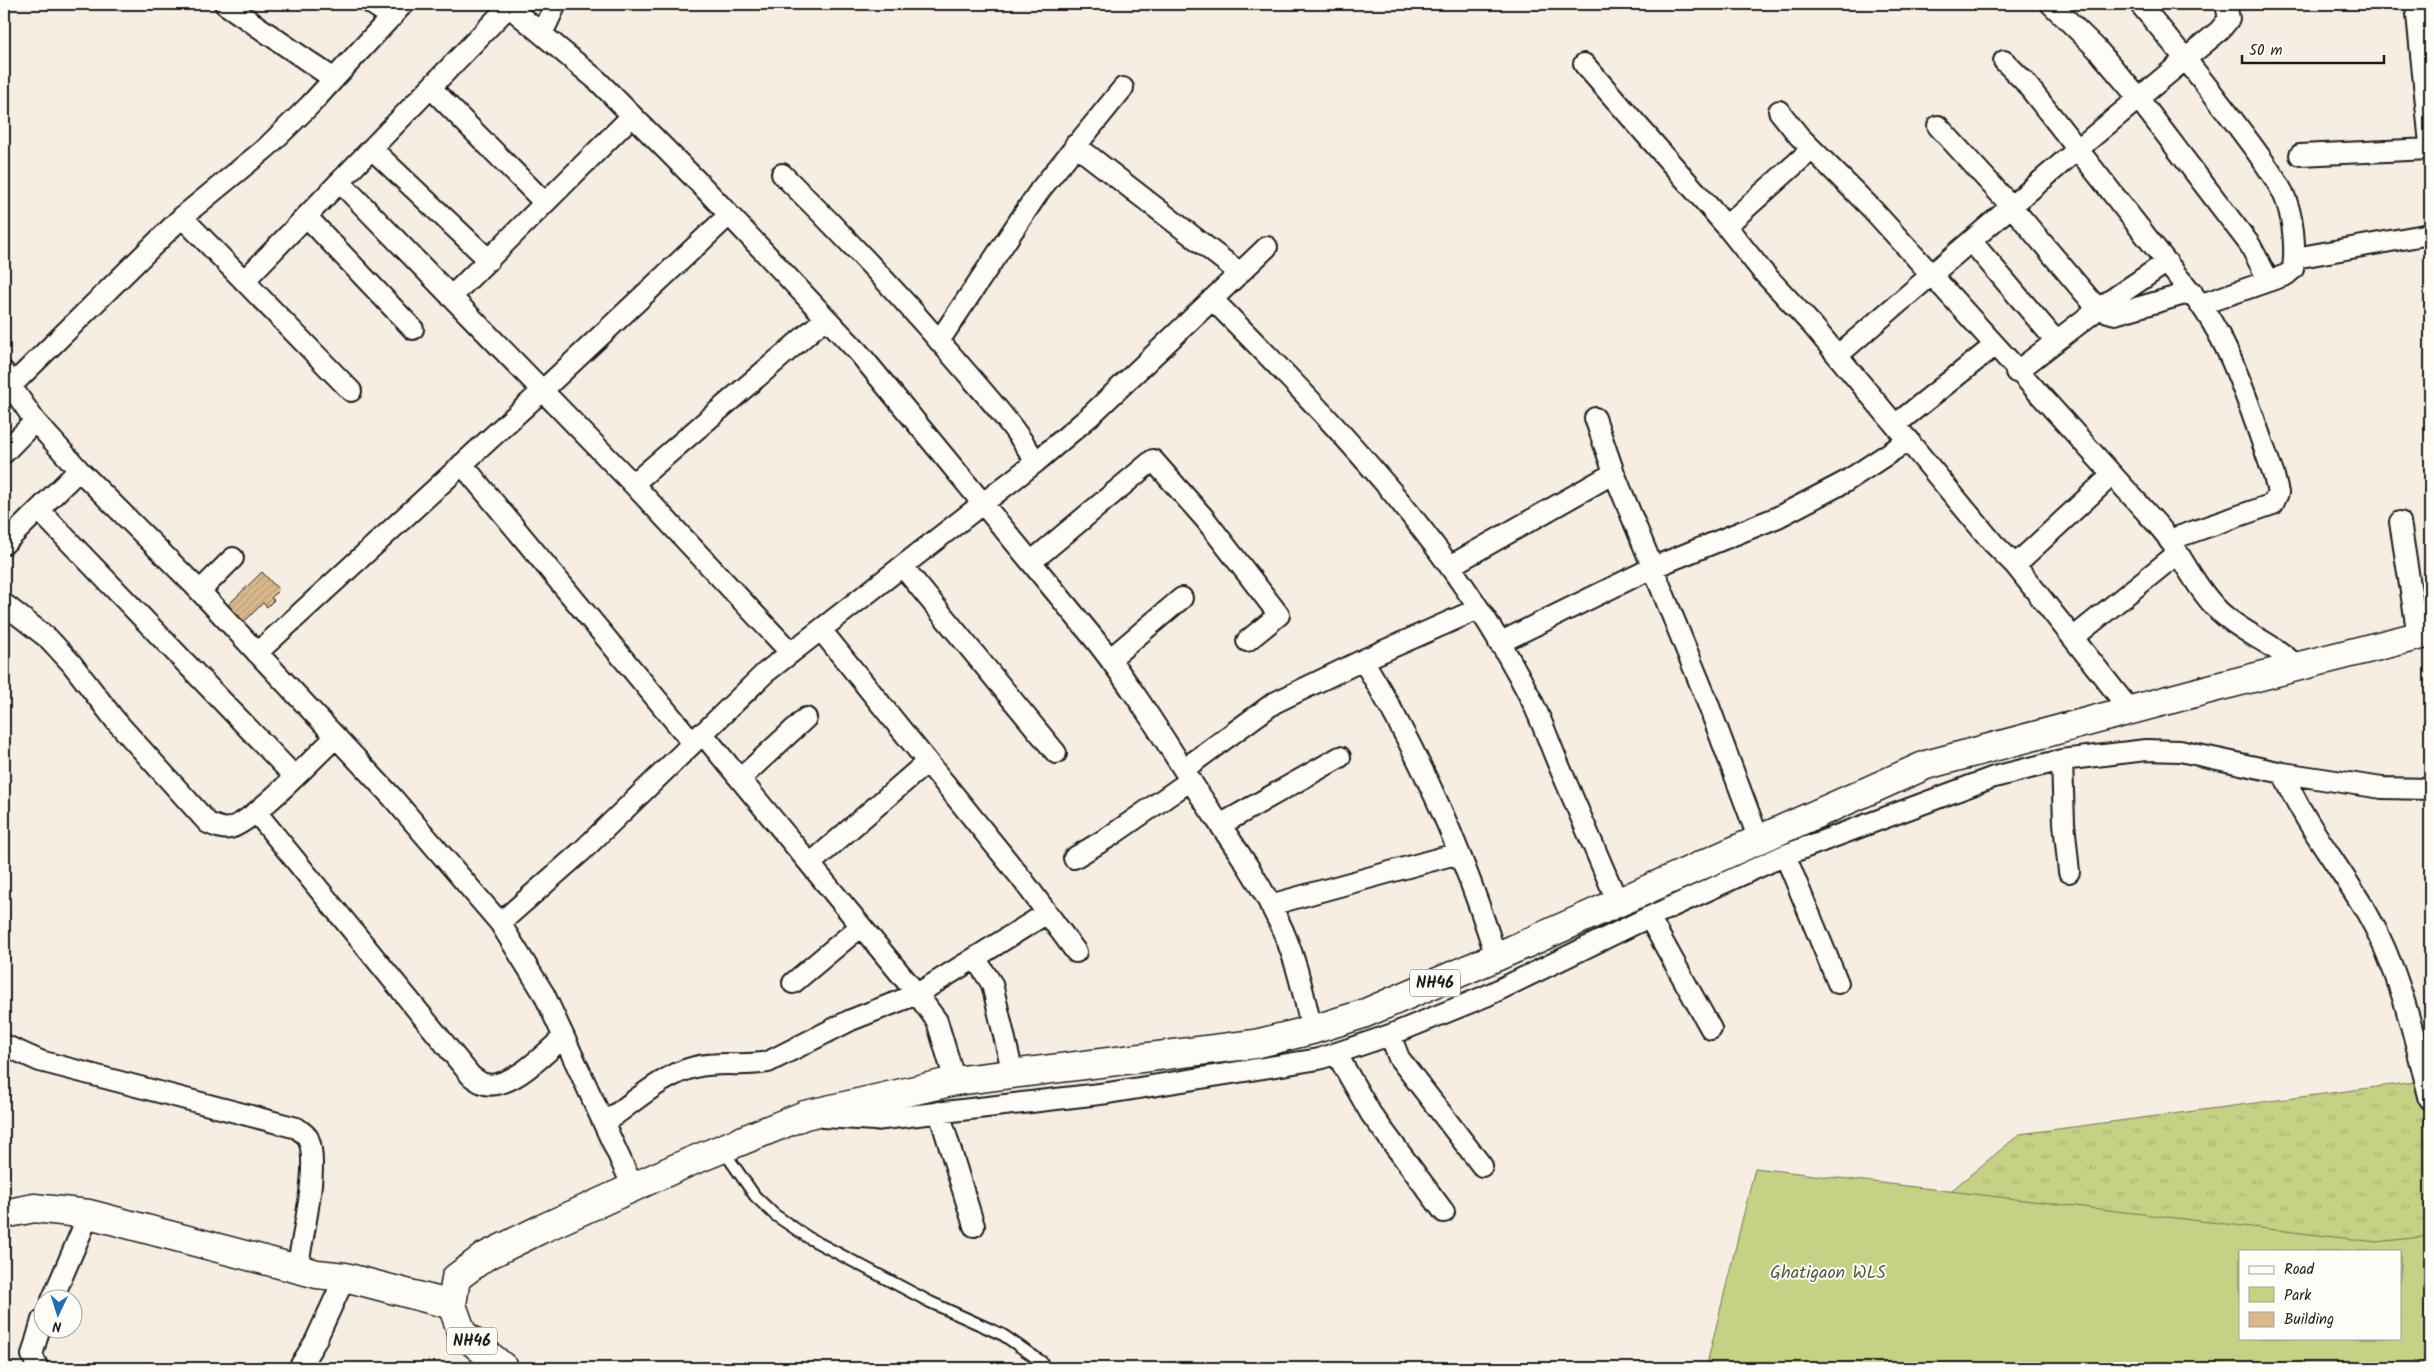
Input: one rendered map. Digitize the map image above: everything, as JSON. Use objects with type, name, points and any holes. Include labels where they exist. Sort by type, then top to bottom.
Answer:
[{"type":"main road","name":"NH46","points":[[504,1368],[462,1332],[452,1305],[456,1278],[484,1257],[539,1230],[722,1149],[805,1115],[955,1081],[1255,1044],[1312,1030],[1363,1014],[1496,957],[1926,766],[2297,666],[2424,635]]},
{"type":"main road","points":[[4,1214],[34,1208],[90,1214],[297,1269],[317,1274],[344,1277],[452,1305]]},
{"type":"street","points":[[225,4],[334,79]]},
{"type":"street","points":[[372,4],[398,10],[266,148],[182,217],[7,379],[35,421],[79,470],[200,591],[392,797],[500,923],[544,994],[605,1122],[634,1189]]},
{"type":"street","points":[[542,34],[556,4]]},
{"type":"street","points":[[2051,4],[2097,49],[2139,98],[2250,245],[2269,281]]},
{"type":"street","points":[[1938,126],[2012,207],[2098,309],[2115,314],[2197,298],[2269,281],[2290,272],[2293,269],[2295,258],[2290,214],[2283,194],[2255,150],[2186,59],[2140,4]]},
{"type":"street","points":[[1838,355],[2219,31],[2229,19],[2226,4]]},
{"type":"street","points":[[2416,4],[2430,144]]},
{"type":"street","points":[[244,281],[431,88],[508,5],[598,81],[729,215],[859,353],[1110,658],[1220,826],[1252,870],[1270,905],[1299,972],[1312,1030]]},
{"type":"street","points":[[2004,61],[2024,81],[2197,298],[2232,362],[2274,476],[2278,493],[2273,504],[2174,546],[2073,638]]},
{"type":"street","points":[[1584,64],[1726,226],[1762,271],[1838,355],[1993,543],[2015,565],[2130,710]]},
{"type":"street","points":[[431,88],[545,203]]},
{"type":"street","points":[[939,341],[1040,190],[1123,88]]},
{"type":"street","points":[[1779,111],[1812,148],[1872,209],[2016,372],[2112,475],[2174,546],[2200,589],[2217,609],[2244,632],[2283,652],[2297,666]]},
{"type":"street","points":[[452,298],[632,116]]},
{"type":"street","points":[[1075,145],[1240,272]]},
{"type":"street","points":[[1726,226],[1812,148]]},
{"type":"street","points":[[372,149],[488,260]]},
{"type":"street","points":[[2300,155],[2430,149]]},
{"type":"street","points":[[782,174],[860,252],[939,341],[1018,432],[1036,462]]},
{"type":"street","points":[[340,182],[633,484],[790,653]]},
{"type":"street","points":[[257,653],[542,391],[729,215]]},
{"type":"street","points":[[182,217],[351,391]]},
{"type":"street","points":[[307,217],[413,329]]},
{"type":"street","points":[[2295,258],[2430,234]]},
{"type":"street","points":[[1972,242],[2056,341]]},
{"type":"street","points":[[500,923],[582,851],[765,673],[983,506],[1089,417],[1266,247]]},
{"type":"street","points":[[2016,372],[2098,309],[2167,262]]},
{"type":"street","points":[[1212,299],[1299,387],[1390,488],[1450,566],[1499,642],[1531,699],[1618,904]]},
{"type":"street","points":[[633,484],[826,318]]},
{"type":"street","points":[[1895,424],[1994,346]]},
{"type":"street","points":[[1595,418],[1614,473],[1654,567],[1759,840]]},
{"type":"street","points":[[4,453],[35,421]]},
{"type":"street","points":[[1499,642],[1654,567],[1778,517],[1845,482],[1909,440]]},
{"type":"street","points":[[1031,562],[1153,460],[1205,519],[1279,615],[1247,641]]},
{"type":"street","points":[[462,464],[698,738],[740,778],[917,994],[936,1022],[955,1081]]},
{"type":"street","points":[[4,544],[79,470]]},
{"type":"street","points":[[1450,566],[1614,473]]},
{"type":"street","points":[[2015,565],[2112,475]]},
{"type":"street","points":[[39,510],[294,776]]},
{"type":"street","points":[[2400,522],[2424,635]]},
{"type":"street","points":[[200,591],[233,558]]},
{"type":"street","points":[[903,567],[1056,753]]},
{"type":"street","points":[[1110,658],[1182,598]]},
{"type":"street","points":[[4,604],[49,639],[72,664],[115,720],[208,823],[218,828],[231,828],[256,812],[336,737]]},
{"type":"street","points":[[1074,858],[1109,837],[1274,703],[1363,660],[1478,609]]},
{"type":"street","points":[[820,630],[1047,913],[1076,952]]},
{"type":"street","points":[[1363,660],[1383,694],[1440,805],[1479,902],[1496,957]]},
{"type":"street","points":[[740,778],[806,718]]},
{"type":"street","points":[[805,1115],[875,1120],[1108,1093],[1319,1059],[1390,1035],[1486,996],[1650,917],[1785,856],[1994,777],[2062,760],[2146,750],[2180,751],[2283,773],[2382,788],[2430,789]]},
{"type":"street","points":[[1220,826],[1340,757]]},
{"type":"street","points":[[2062,760],[2064,823],[2069,872]]},
{"type":"street","points":[[810,864],[926,763]]},
{"type":"street","points":[[2283,773],[2295,802],[2367,913],[2388,957],[2399,986],[2430,1100]]},
{"type":"street","points":[[256,812],[471,1076],[484,1084],[514,1079],[564,1037]]},
{"type":"street","points":[[1270,905],[1459,853]]},
{"type":"street","points":[[1785,856],[1838,983]]},
{"type":"street","points":[[605,1122],[665,1081],[693,1067],[717,1064],[753,1065],[768,1062],[851,1020],[917,994],[1047,913]]},
{"type":"street","points":[[1650,917],[1711,1029]]},
{"type":"street","points":[[793,982],[861,926]]},
{"type":"street","points":[[975,958],[992,984],[1013,1074]]},
{"type":"street","points":[[1390,1035],[1399,1058],[1482,1166]]},
{"type":"street","points":[[4,1045],[40,1061],[296,1128],[308,1137],[312,1152],[312,1173],[297,1269]]},
{"type":"street","points":[[1336,1053],[1371,1114],[1444,1212]]},
{"type":"street","points":[[939,1112],[974,1226]]},
{"type":"street","points":[[56,1290],[90,1214]]},
{"type":"street","points":[[299,1368],[315,1342],[344,1277]]},
{"type":"street","points":[[36,1340],[32,1354],[38,1368]]},
{"type":"lane","points":[[722,1149],[755,1196],[775,1215],[809,1238],[930,1302],[1003,1335],[1042,1362]]},
{"type":"green space","name":"Ghatigaon WLS","points":[[2430,1080],[2430,1368],[1735,1368],[2020,1134]]},
{"type":"green space","name":"Ghatigaon WLS","points":[[1755,1168],[2377,1242],[2430,1236],[2430,1368],[1706,1368]]},
{"type":"building","points":[[262,572],[279,590],[271,598],[274,600],[267,607],[263,603],[242,624],[225,608]]}]
